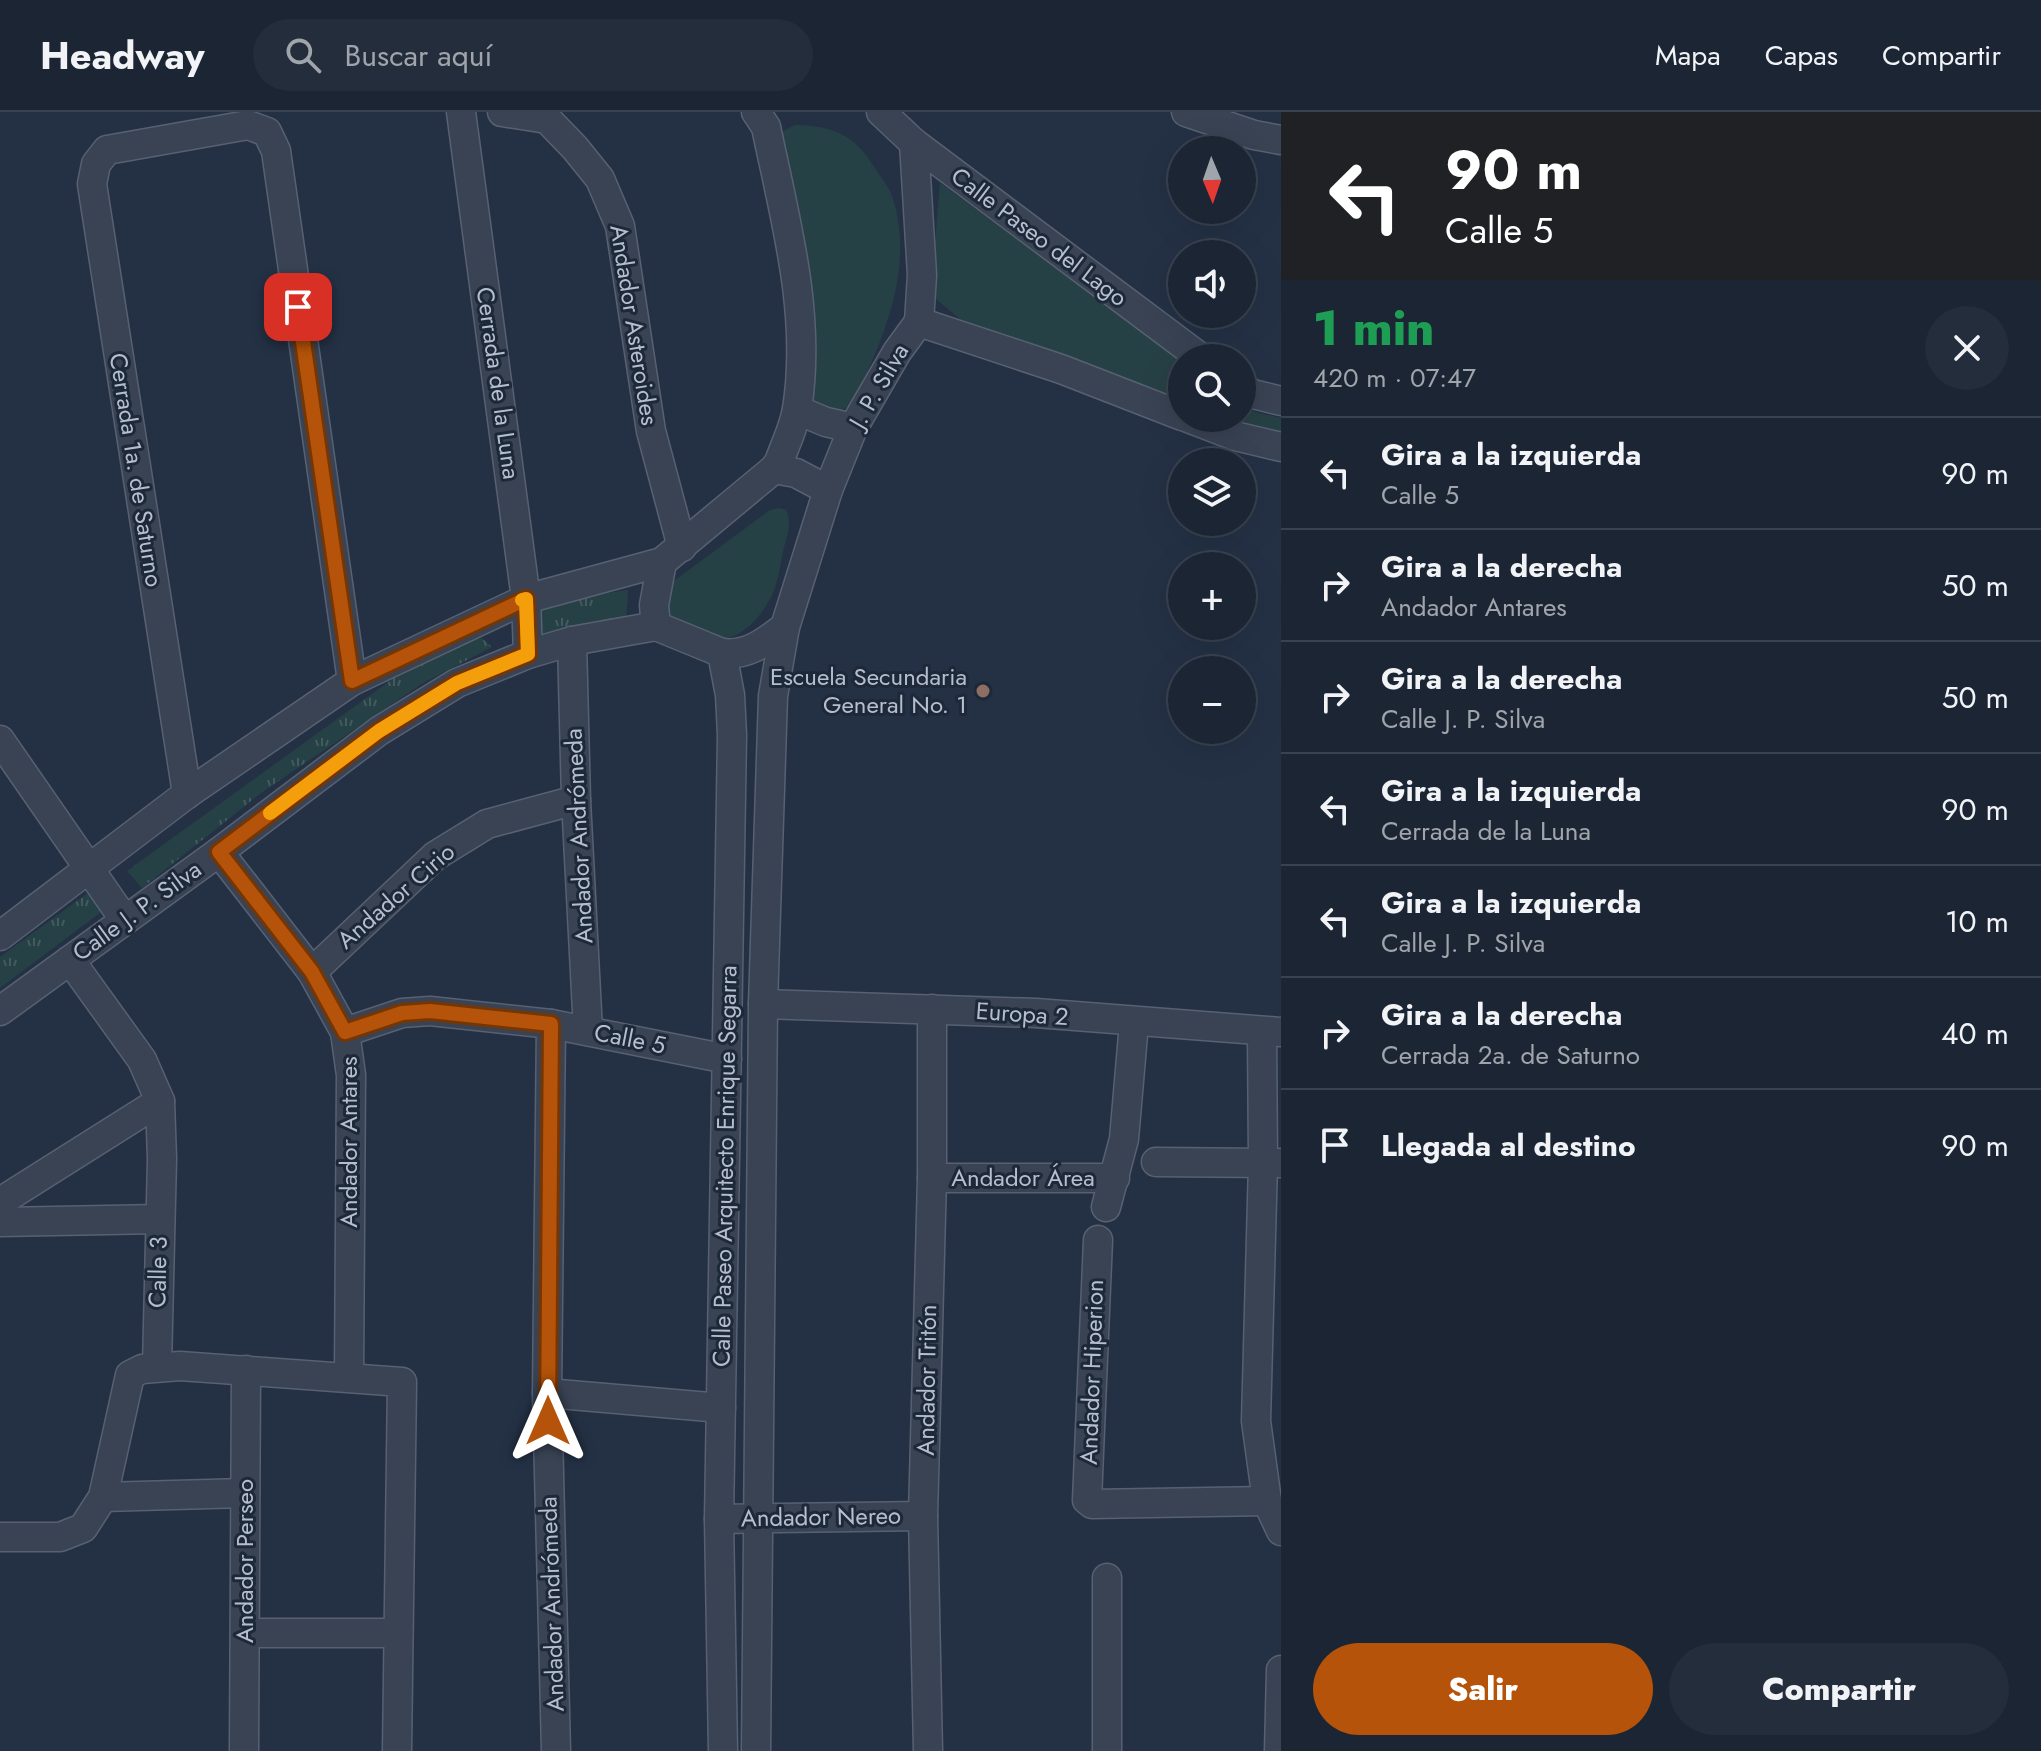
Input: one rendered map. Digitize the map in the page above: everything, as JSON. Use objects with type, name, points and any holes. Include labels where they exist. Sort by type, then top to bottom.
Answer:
[{"type":"street","points":[[462,114],[495,112]]},
{"type":"street","name":"Andador Asteroides","points":[[502,112],[547,119],[600,179],[620,226],[672,555]]},
{"type":"street","name":"Calle Paseo del Lago","points":[[881,112],[914,143],[1182,344]]},
{"type":"street","points":[[1186,112],[1254,135],[1281,140]]},
{"type":"street","name":"Cerrada de la Luna","points":[[462,114],[526,599],[528,654]]},
{"type":"street","points":[[0,936],[187,794],[352,681],[526,599],[672,555],[774,469],[797,410],[801,353],[800,303],[768,117]]},
{"type":"street","name":"Cerrada 1a. de Saturno","points":[[187,794],[92,184],[96,164],[107,150],[248,125],[267,132],[276,151],[352,681]]},
{"type":"street","points":[[914,143],[922,275],[919,322]]},
{"type":"street","name":"J. P. Silva","points":[[785,627],[828,490],[853,428],[897,352],[919,322],[1061,369],[1168,411]]},
{"type":"street","points":[[1256,395],[1281,401]]},
{"type":"street","points":[[797,410],[826,422],[853,428]]},
{"type":"street","points":[[1225,432],[1281,447]]},
{"type":"street","points":[[774,469],[796,473],[828,490]]},
{"type":"street","points":[[672,555],[654,605],[656,626],[722,653],[737,654],[761,646],[785,627]]},
{"type":"street","name":"Calle J. P. Silva","points":[[0,1011],[379,731],[457,683],[528,654],[572,641],[656,626]]},
{"type":"street","name":"Calle Paseo Arquitecto Enrique Segarra","points":[[756,1751],[763,1004],[773,696],[785,627]]},
{"type":"street","name":"Andador Andrómeda","points":[[572,641],[576,800],[588,1031]]},
{"type":"street","name":"Calle Paseo Arquitecto Enrique Segarra","points":[[722,653],[730,695],[732,735],[719,1519],[723,1751]]},
{"type":"street","points":[[0,740],[124,919]]},
{"type":"street","name":"Andador Cirio","points":[[312,972],[435,856],[487,824],[576,800]]},
{"type":"street","name":"Andador Antares","points":[[219,852],[312,972],[345,1032],[351,1075],[349,1377]]},
{"type":"street","name":"Calle 3","points":[[70,960],[142,1060],[160,1101],[162,1159],[157,1366]]},
{"type":"street","name":"Europa 2","points":[[763,1004],[1036,1013],[1272,1032]]},
{"type":"street","name":"Andador Tritón","points":[[928,1751],[923,1516],[932,1178],[932,1009]]},
{"type":"street","name":"Calle 5","points":[[345,1032],[402,1013],[430,1011],[551,1024],[727,1059]]},
{"type":"street","points":[[1106,1207],[1124,1139],[1134,1023]]},
{"type":"street","name":"Andador Andrómeda","points":[[551,1024],[547,1393],[556,1751]]},
{"type":"street","points":[[1272,1032],[1270,1335],[1256,1421],[1267,1501],[1281,1531]]},
{"type":"street","points":[[0,1202],[160,1101]]},
{"type":"street","points":[[1156,1162],[1272,1163]]},
{"type":"street","name":"Andador Área","points":[[932,1178],[1115,1178]]},
{"type":"street","points":[[0,1222],[160,1219]]},
{"type":"street","name":"Andador Hiperion","points":[[1098,1240],[1089,1502],[1267,1501]]},
{"type":"street","points":[[0,1537],[60,1537],[83,1528],[103,1497],[130,1375],[142,1369],[157,1366],[246,1370],[402,1382],[397,1751]]},
{"type":"street","name":"Andador Perseo","points":[[244,1751],[246,1370]]},
{"type":"street","points":[[547,1393],[721,1408]]},
{"type":"street","points":[[103,1497],[245,1493]]},
{"type":"street","name":"Andador Nereo","points":[[719,1519],[923,1516]]},
{"type":"street","points":[[1107,1578],[1107,1751]]},
{"type":"street","points":[[245,1633],[398,1633]]},
{"type":"street","points":[[1279,1751],[1281,1670]]},
{"type":"green space","points":[[795,125],[833,130],[860,148],[889,189],[898,223],[898,276],[885,329],[852,404],[837,411],[810,407],[780,133]]},
{"type":"green space","points":[[940,183],[1168,349],[1168,400],[960,319],[936,299],[935,244]]},
{"type":"green space","points":[[1256,412],[1281,418],[1281,442],[1254,432]]},
{"type":"green space","points":[[770,510],[786,510],[788,515],[788,531],[776,585],[761,613],[735,636],[720,640],[689,635],[675,624],[661,608],[667,586]]},
{"type":"green space","points":[[628,590],[626,620],[531,641],[531,605]]},
{"type":"green space","points":[[475,632],[492,647],[423,683],[261,793],[142,888],[127,871],[419,660]]},
{"type":"green space","points":[[95,888],[105,909],[0,988],[0,957]]},
{"type":"slow traffic","points":[[270,813],[379,731],[457,683],[528,654],[526,599],[522,600]]},
{"type":"place","name":"Escuela Secundaria General No. 1","points":[[983,691]]},
{"type":"route","points":[[298,307],[352,681],[526,599],[528,654],[457,683],[379,731],[219,852],[312,972],[345,1032],[402,1013],[430,1011],[551,1024],[548,1421]]}]
